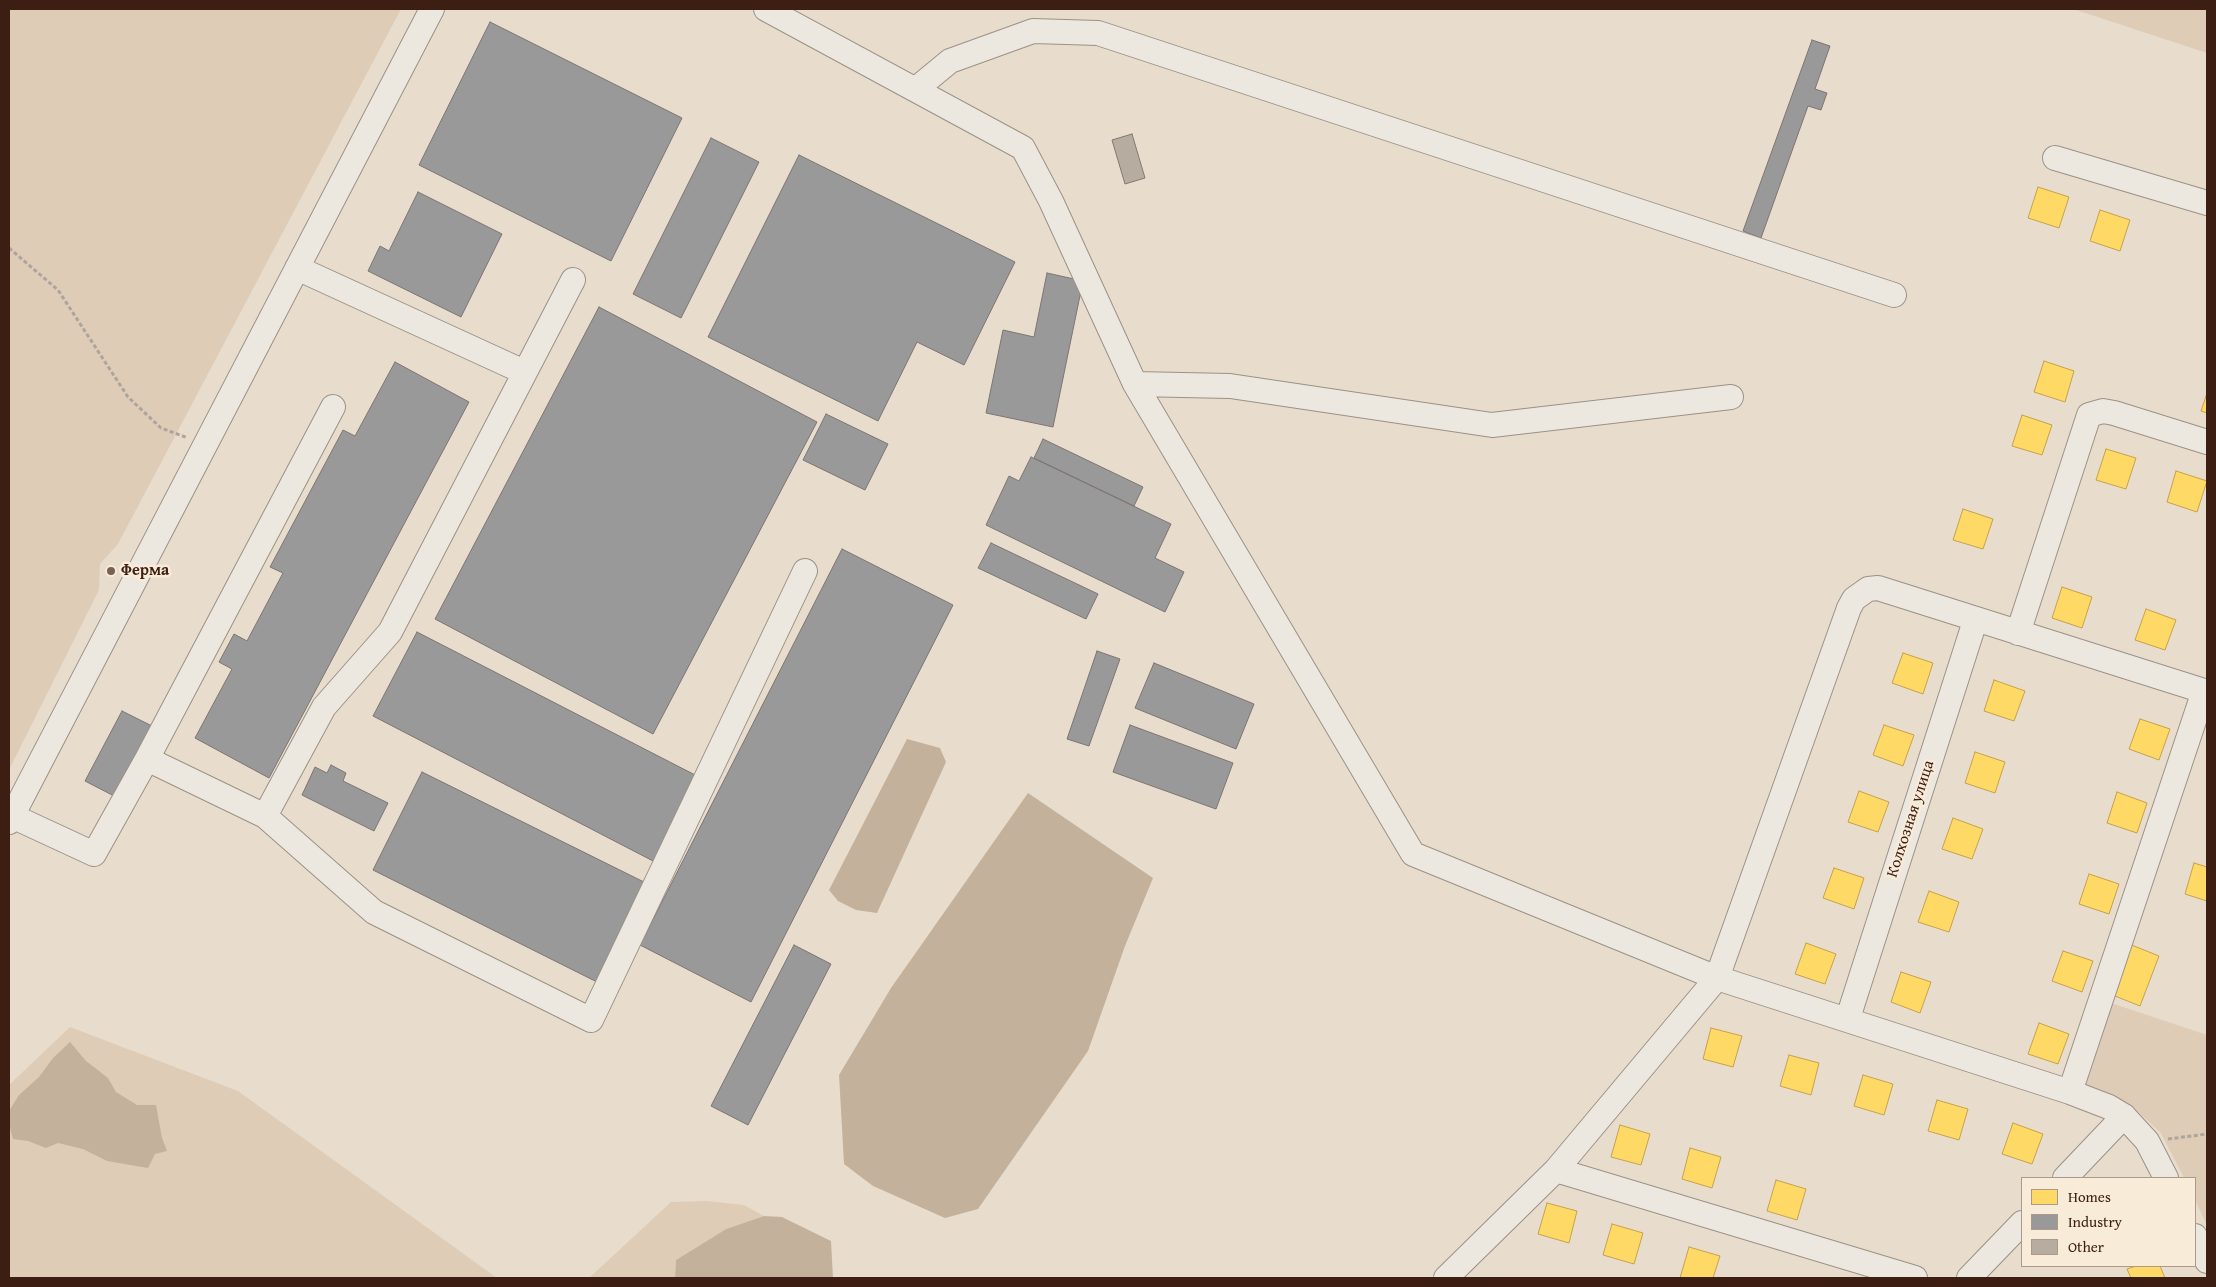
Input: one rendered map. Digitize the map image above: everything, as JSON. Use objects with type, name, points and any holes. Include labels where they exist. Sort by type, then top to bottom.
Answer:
[{"type":"street","points":[[333,407],[147,759],[94,854],[10,819],[432,9]]},
{"type":"street","points":[[766,9],[1023,148],[1051,201],[1135,384],[1413,854],[1717,978],[1848,1018],[2070,1092],[2124,1116],[2147,1141],[2165,1177]]},
{"type":"street","points":[[916,89],[950,61],[1033,32],[1098,33],[1894,295]]},
{"type":"street","points":[[2056,158],[2207,203]]},
{"type":"street","points":[[297,268],[524,372]]},
{"type":"street","points":[[265,816],[324,707],[390,632],[573,280]]},
{"type":"street","points":[[1135,384],[1230,386],[1492,426],[1731,398]]},
{"type":"street","points":[[2018,634],[2089,416],[2103,411],[2114,413],[2207,442]]},
{"type":"street","points":[[147,759],[265,816],[374,912],[591,1020],[805,571]]},
{"type":"street","points":[[1446,1278],[1556,1170],[1717,978],[1854,599],[1868,589],[1878,588],[1975,621],[2206,691],[2070,1092]]},
{"type":"street","name":"Колхозная улица","points":[[1848,1018],[1975,621]]},
{"type":"street","points":[[2066,1177],[2124,1116]]},
{"type":"street","points":[[1556,1170],[1915,1278]]},
{"type":"street","points":[[1970,1278],[2021,1224]]},
{"type":"street","points":[[2196,1238],[2207,1261]]},
{"type":"path","points":[[9,248],[58,290],[128,398],[161,428],[205,444]]},
{"type":"path","points":[[2147,1141],[2207,1134]]},
{"type":"shaded area","points":[[9,9],[401,9],[118,544],[100,564],[99,590],[9,770]]},
{"type":"shaded area","points":[[2073,9],[2207,9],[2207,53]]},
{"type":"shaded area","points":[[907,739],[940,748],[946,762],[877,913],[856,910],[838,901],[829,890]]},
{"type":"shaded area","points":[[1028,793],[1153,878],[1125,946],[1088,1051],[978,1209],[945,1218],[873,1186],[844,1164],[839,1075],[891,988]]},
{"type":"shaded area","points":[[2105,1001],[2207,1035],[2207,1225],[2196,1202],[2196,1177],[2183,1177],[2161,1133],[2132,1106],[2076,1087]]},
{"type":"shaded area","points":[[70,1027],[238,1091],[497,1278],[9,1278],[9,1085]]},
{"type":"shaded area","points":[[70,1042],[86,1061],[108,1078],[116,1092],[137,1105],[156,1105],[162,1138],[167,1151],[155,1154],[148,1168],[107,1161],[83,1149],[58,1143],[46,1148],[28,1141],[13,1139],[9,1124],[9,1111],[19,1095],[39,1077],[53,1058]]},
{"type":"shaded area","points":[[707,1201],[744,1205],[764,1216],[726,1229],[676,1260],[675,1278],[589,1278],[671,1202]]},
{"type":"shaded area","points":[[764,1216],[782,1217],[831,1241],[833,1278],[675,1278],[676,1260],[726,1229]]},
{"type":"building: Homes","points":[[2038,187],[2069,197],[2059,228],[2028,218]]},
{"type":"building: Homes","points":[[2100,210],[2130,220],[2120,251],[2090,241]]},
{"type":"building: Homes","points":[[2044,361],[2074,371],[2065,402],[2034,392]]},
{"type":"building: Homes","points":[[2207,393],[2207,413],[2201,411]]},
{"type":"building: Homes","points":[[2022,415],[2052,425],[2042,455],[2012,446]]},
{"type":"building: Homes","points":[[2106,449],[2136,458],[2126,489],[2096,480]]},
{"type":"building: Homes","points":[[2176,471],[2207,481],[2197,512],[2167,502]]},
{"type":"building: Homes","points":[[1963,509],[1993,519],[1983,549],[1953,540]]},
{"type":"building: Homes","points":[[2062,587],[2092,597],[2082,628],[2052,618]]},
{"type":"building: Homes","points":[[2146,609],[2176,620],[2165,650],[2135,640]]},
{"type":"building: Homes","points":[[1903,653],[1933,663],[1923,694],[1892,683]]},
{"type":"building: Homes","points":[[1994,680],[2025,691],[2014,721],[1984,711]]},
{"type":"building: Homes","points":[[2140,719],[2170,729],[2159,760],[2129,749]]},
{"type":"building: Homes","points":[[1884,725],[1914,735],[1903,766],[1873,755]]},
{"type":"building: Homes","points":[[1975,752],[2005,762],[1995,793],[1965,783]]},
{"type":"building: Homes","points":[[1859,791],[1889,802],[1878,832],[1848,822]]},
{"type":"building: Homes","points":[[2117,792],[2147,803],[2137,833],[2107,823]]},
{"type":"building: Homes","points":[[1953,818],[1983,829],[1972,859],[1942,849]]},
{"type":"building: Homes","points":[[2194,863],[2207,867],[2207,901],[2185,894]]},
{"type":"building: Homes","points":[[1834,868],[1864,878],[1854,909],[1823,898]]},
{"type":"building: Homes","points":[[2089,874],[2119,884],[2109,914],[2079,904]]},
{"type":"building: Homes","points":[[1929,891],[1959,902],[1949,932],[1918,922]]},
{"type":"building: Homes","points":[[1806,943],[1836,954],[1825,984],[1795,974]]},
{"type":"building: Homes","points":[[2129,944],[2159,956],[2140,1006],[2110,994]]},
{"type":"building: Homes","points":[[2063,951],[2093,961],[2082,992],[2052,981]]},
{"type":"building: Homes","points":[[1901,972],[1931,982],[1920,1013],[1891,1002]]},
{"type":"building: Homes","points":[[2039,1023],[2069,1034],[2058,1064],[2028,1054]]},
{"type":"building: Homes","points":[[1711,1028],[1742,1036],[1733,1067],[1703,1059]]},
{"type":"building: Homes","points":[[1789,1055],[1819,1063],[1811,1095],[1780,1086]]},
{"type":"building: Homes","points":[[1863,1075],[1893,1084],[1884,1115],[1854,1106]]},
{"type":"building: Homes","points":[[1937,1100],[1968,1109],[1959,1140],[1928,1131]]},
{"type":"building: Homes","points":[[2013,1123],[2043,1134],[2032,1164],[2002,1154]]},
{"type":"building: Homes","points":[[1620,1125],[1650,1134],[1641,1165],[1611,1157]]},
{"type":"building: Homes","points":[[1690,1148],[1721,1157],[1712,1188],[1682,1179]]},
{"type":"building: Homes","points":[[1776,1180],[1806,1189],[1797,1220],[1767,1211]]},
{"type":"building: Homes","points":[[1547,1203],[1577,1211],[1569,1243],[1538,1234]]},
{"type":"building: Homes","points":[[1612,1224],[1643,1233],[1634,1264],[1603,1255]]},
{"type":"building: Homes","points":[[1689,1247],[1720,1256],[1713,1278],[1680,1278]]},
{"type":"building: Homes","points":[[2133,1267],[2160,1267],[2165,1278],[2131,1278],[2127,1269]]},
{"type":"building: Industry","points":[[490,22],[682,118],[611,261],[419,165]]},
{"type":"building: Industry","points":[[1812,40],[1830,46],[1815,89],[1827,93],[1821,110],[1808,106],[1761,238],[1743,231]]},
{"type":"building: Industry","points":[[711,138],[759,162],[681,318],[633,294]]},
{"type":"building: Industry","points":[[799,155],[1015,262],[964,365],[917,342],[878,421],[708,337]]},
{"type":"building: Industry","points":[[418,192],[502,234],[461,317],[368,271],[380,246],[389,251]]},
{"type":"building: Industry","points":[[1047,273],[1083,281],[1053,427],[986,413],[1003,330],[1034,337]]},
{"type":"building: Industry","points":[[599,307],[817,422],[653,734],[435,619]]},
{"type":"building: Industry","points":[[395,362],[469,402],[269,778],[195,738],[232,669],[219,662],[234,634],[247,641],[283,573],[270,567],[343,430],[355,436]]},
{"type":"building: Industry","points":[[826,414],[888,444],[865,490],[803,460]]},
{"type":"building: Industry","points":[[1043,439],[1143,487],[1134,506],[1034,458]]},
{"type":"building: Industry","points":[[1031,457],[1171,524],[1155,558],[1184,572],[1165,612],[986,525],[1009,476],[1019,481]]},
{"type":"building: Industry","points":[[991,543],[1098,594],[1086,619],[978,568]]},
{"type":"building: Industry","points":[[842,549],[953,605],[751,1002],[640,945]]},
{"type":"building: Industry","points":[[417,632],[699,777],[655,862],[373,716]]},
{"type":"building: Industry","points":[[1097,651],[1120,659],[1089,746],[1067,739]]},
{"type":"building: Industry","points":[[1154,663],[1254,704],[1236,749],[1135,708]]},
{"type":"building: Industry","points":[[122,711],[152,726],[116,797],[85,781]]},
{"type":"building: Industry","points":[[1130,725],[1233,763],[1216,809],[1113,772]]},
{"type":"building: Industry","points":[[331,765],[346,773],[343,781],[388,803],[374,831],[302,795],[315,767],[327,773]]},
{"type":"building: Industry","points":[[422,772],[650,885],[601,984],[373,870]]},
{"type":"building: Industry","points":[[794,945],[831,964],[748,1125],[711,1106]]},
{"type":"building: Other","points":[[1132,134],[1145,178],[1125,184],[1112,140]]},
{"type":"place","name":"Ферма","points":[[111,571]]}]
